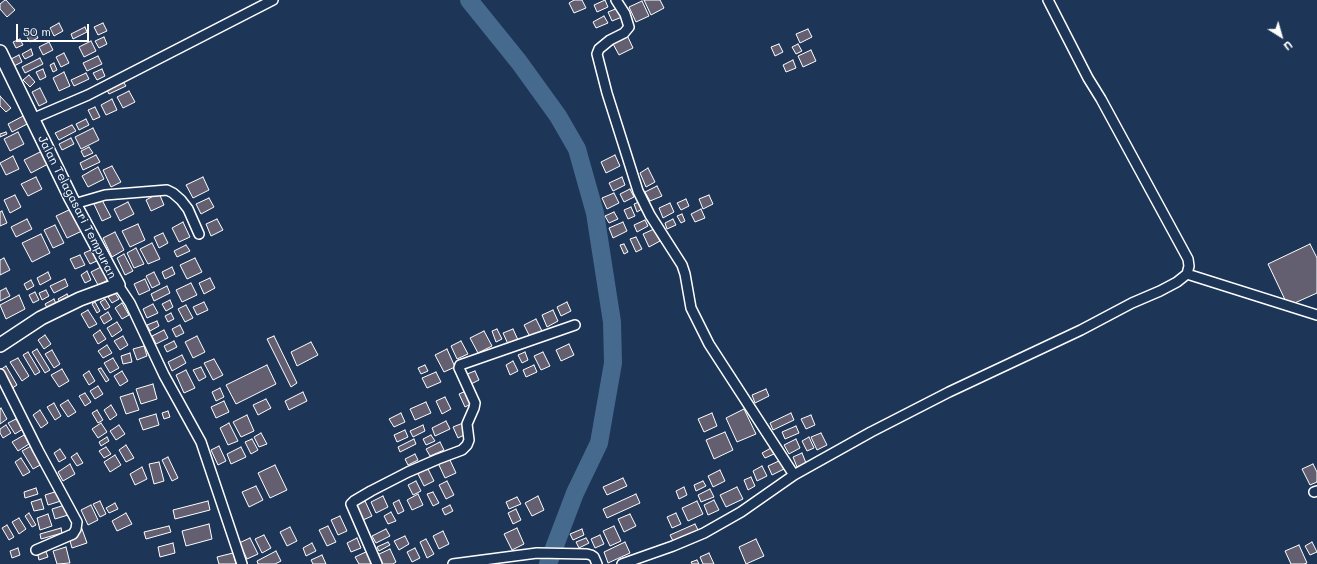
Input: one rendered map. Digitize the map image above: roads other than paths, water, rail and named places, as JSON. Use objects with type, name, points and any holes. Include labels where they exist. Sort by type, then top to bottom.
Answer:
[{"type":"street","points":[[32,119],[88,95],[273,0]]},
{"type":"street","points":[[616,0],[625,14],[629,27],[624,33],[610,40],[599,49],[597,54],[607,94],[638,191],[650,215],[682,265],[691,308],[709,344],[794,476]]},
{"type":"street","points":[[622,564],[704,533],[741,512],[794,476],[871,432],[949,392],[1081,330],[1132,303],[1160,291],[1177,282],[1187,274],[1189,266],[1188,259],[1148,184],[1088,78],[1048,0]]},
{"type":"street","name":"Jalan Telagasari Tempuran","points":[[0,52],[74,204],[118,285],[80,299],[41,318],[0,345]]},
{"type":"street","points":[[74,204],[105,195],[167,190],[182,200],[188,209],[199,234]]},
{"type":"street","points":[[1187,274],[1271,302],[1317,315]]},
{"type":"street","points":[[118,285],[130,303],[164,375],[201,442],[242,564]]},
{"type":"street","points":[[377,564],[351,504],[383,485],[462,450],[467,445],[469,440],[467,424],[475,403],[459,368],[460,365],[576,325]]},
{"type":"street","points":[[0,374],[38,450],[77,522],[76,529],[73,534],[36,550]]},
{"type":"street","points":[[453,564],[537,552],[591,555],[594,557],[597,564]]},
{"type":"waterway","points":[[469,0],[519,62],[558,116],[577,149],[595,213],[612,322],[613,363],[599,443],[575,493],[548,564]]}]
